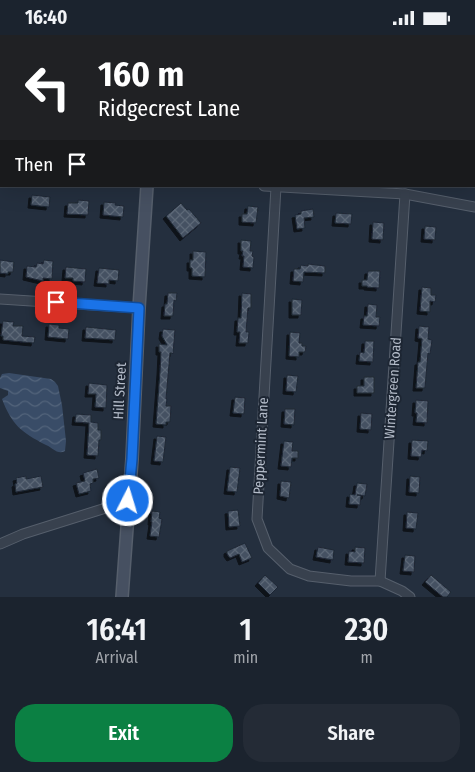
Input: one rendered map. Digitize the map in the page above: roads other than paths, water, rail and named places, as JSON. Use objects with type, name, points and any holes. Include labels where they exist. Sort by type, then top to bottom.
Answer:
[{"type":"street","name":"Hill Street","points":[[122,597],[148,187]]},
{"type":"street","points":[[276,187],[406,194],[475,207]]},
{"type":"street","name":"Peppermint Lane","points":[[276,187],[257,519],[268,548],[290,569],[309,576],[351,581],[380,581],[402,591],[410,597]]},
{"type":"street","name":"Wintergreen Road","points":[[380,581],[406,194]]},
{"type":"street","points":[[0,299],[139,308]]},
{"type":"street","points":[[0,544],[23,534],[128,501]]},
{"type":"water","points":[[9,373],[51,379],[58,386],[66,441],[65,451],[58,452],[54,450],[24,432],[14,422],[2,399],[8,395],[8,391],[0,388],[2,374]]}]
